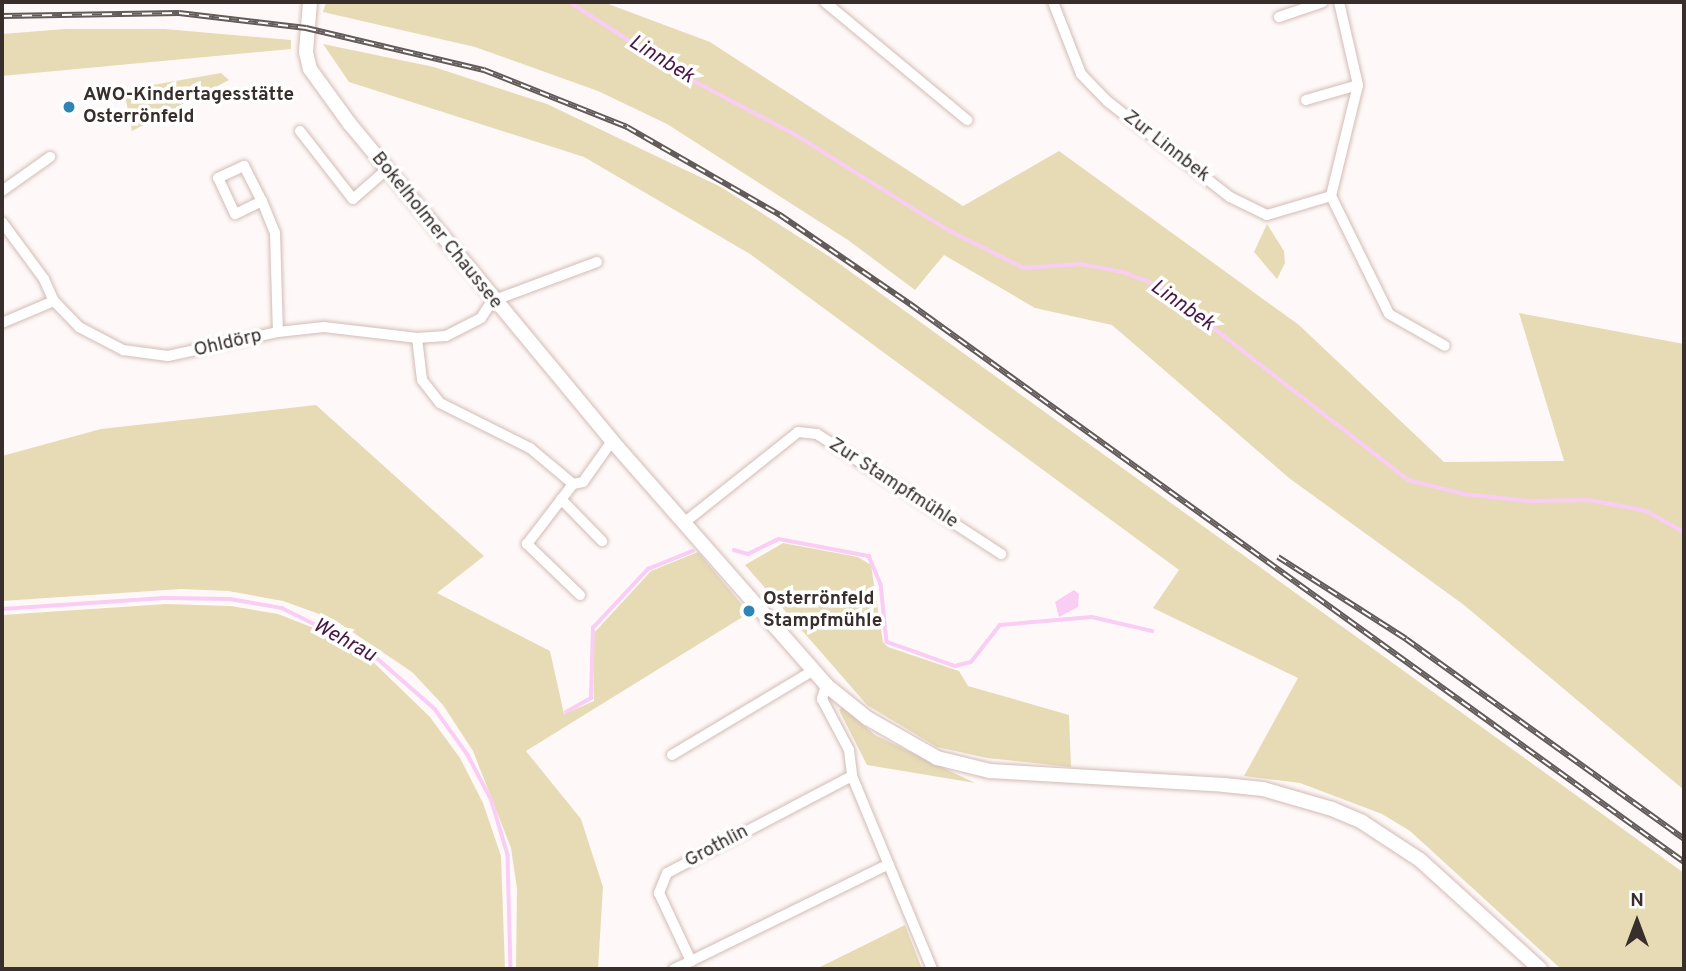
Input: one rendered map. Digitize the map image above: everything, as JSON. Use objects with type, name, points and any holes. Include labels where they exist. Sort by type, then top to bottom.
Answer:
[{"type":"main road","name":"Bokelholmer Chaussee","points":[[310,2],[306,52],[310,69],[386,170],[492,301],[826,685],[892,735],[963,766],[1019,775],[1250,788],[1332,809],[1362,822],[1420,860],[1539,968]]},
{"type":"street","points":[[825,2],[967,120]]},
{"type":"street","name":"Zur Linnbek","points":[[1053,2],[1081,74],[1107,102],[1230,197],[1267,215],[1331,196]]},
{"type":"street","points":[[1279,17],[1324,2]]},
{"type":"street","points":[[1339,2],[1358,85],[1331,196],[1389,314],[1445,346]]},
{"type":"street","points":[[1306,100],[1358,85]]},
{"type":"street","points":[[300,131],[353,199],[386,170]]},
{"type":"street","points":[[2,191],[50,157]]},
{"type":"street","points":[[261,201],[235,214],[218,178],[244,166],[261,201],[275,233],[278,332]]},
{"type":"street","name":"Ohldörp","points":[[2,222],[44,279],[54,301],[79,327],[123,350],[168,356],[193,353],[278,332],[324,327],[417,338],[457,331],[481,318],[492,301]]},
{"type":"street","points":[[492,301],[597,262]]},
{"type":"street","points":[[2,323],[54,301]]},
{"type":"street","points":[[417,338],[422,380],[440,403],[530,448],[573,484]]},
{"type":"street","name":"Zur Stampfmühle","points":[[685,522],[797,432],[817,435],[1001,554]]},
{"type":"street","points":[[580,595],[527,544],[573,484],[583,482],[612,441]]},
{"type":"street","points":[[561,499],[602,541]]},
{"type":"street","points":[[672,755],[809,665]]},
{"type":"street","points":[[826,685],[822,699],[849,750],[852,776],[932,969]]},
{"type":"street","name":"Grothlin","points":[[691,961],[659,893],[667,873],[852,776]]},
{"type":"street","points":[[674,969],[889,864]]},
{"type":"shaded area","points":[[326,2],[603,2],[710,42],[963,206],[1059,151],[1299,325],[1444,462],[1564,461],[1519,313],[1684,344],[1684,790],[1464,605],[1289,478],[1112,325],[1035,308],[944,255],[915,290],[848,240],[667,124],[598,91],[475,47],[323,12]]},
{"type":"shaded area","points":[[65,29],[165,29],[291,40],[291,49],[2,76],[2,34]]},
{"type":"shaded area","points":[[323,44],[434,67],[547,104],[721,187],[830,257],[1684,873],[1684,969],[1561,969],[1410,831],[1382,814],[1300,783],[1244,776],[1298,678],[1153,608],[1179,570],[750,254],[584,157],[349,82]]},
{"type":"shaded area","points":[[221,73],[229,80],[132,131],[124,90]]},
{"type":"shaded area","points":[[1267,224],[1284,251],[1285,263],[1277,279],[1254,252]]},
{"type":"shaded area","points":[[316,405],[484,556],[437,593],[550,651],[564,714],[594,701],[593,634],[651,571],[698,552],[749,613],[526,751],[581,819],[603,887],[598,969],[516,969],[517,889],[511,848],[473,751],[443,705],[412,672],[333,619],[283,601],[228,591],[181,589],[2,601],[2,456],[101,429]]},
{"type":"shaded area","points":[[783,543],[858,557],[871,565],[883,642],[888,647],[959,671],[968,686],[1069,715],[1071,767],[987,758],[937,747],[867,705],[745,565]]},
{"type":"shaded area","points":[[1074,590],[1079,594],[1078,607],[1059,617],[1055,602]]},
{"type":"shaded area","points":[[166,604],[231,606],[278,614],[324,632],[370,659],[430,717],[460,758],[483,803],[501,856],[505,969],[2,969],[2,615]]},
{"type":"shaded area","points":[[842,707],[875,735],[975,783],[867,765],[839,710]]},
{"type":"shaded area","points":[[905,925],[922,969],[816,969]]},
{"type":"waterway","name":"Linnbek","points":[[570,2],[679,73],[796,135],[948,230],[1024,268],[1081,264],[1123,272],[1160,286],[1408,480],[1464,494],[1529,501],[1589,500],[1647,511],[1684,532]]},
{"type":"waterway","points":[[734,550],[748,554],[779,539],[869,556],[881,584],[887,642],[955,666],[971,662],[1000,625],[1092,617],[1152,631]]},
{"type":"waterway","points":[[566,712],[591,698],[593,628],[648,569],[693,551]]},
{"type":"waterway","name":"Wehrau","points":[[2,609],[164,598],[230,599],[282,608],[369,651],[435,709],[468,755],[492,801],[508,855],[511,969]]},
{"type":"railway","points":[[2,16],[179,13],[306,28],[484,70],[627,127],[780,215],[910,304],[1684,862]]},
{"type":"railway","points":[[1278,557],[1406,639],[1684,839]]},
{"type":"place","name":"AWO-Kindertagesstätte Osterrönfeld","points":[[69,107]]},
{"type":"place","name":"Osterrönfeld Stampfmühle","points":[[749,611]]}]
